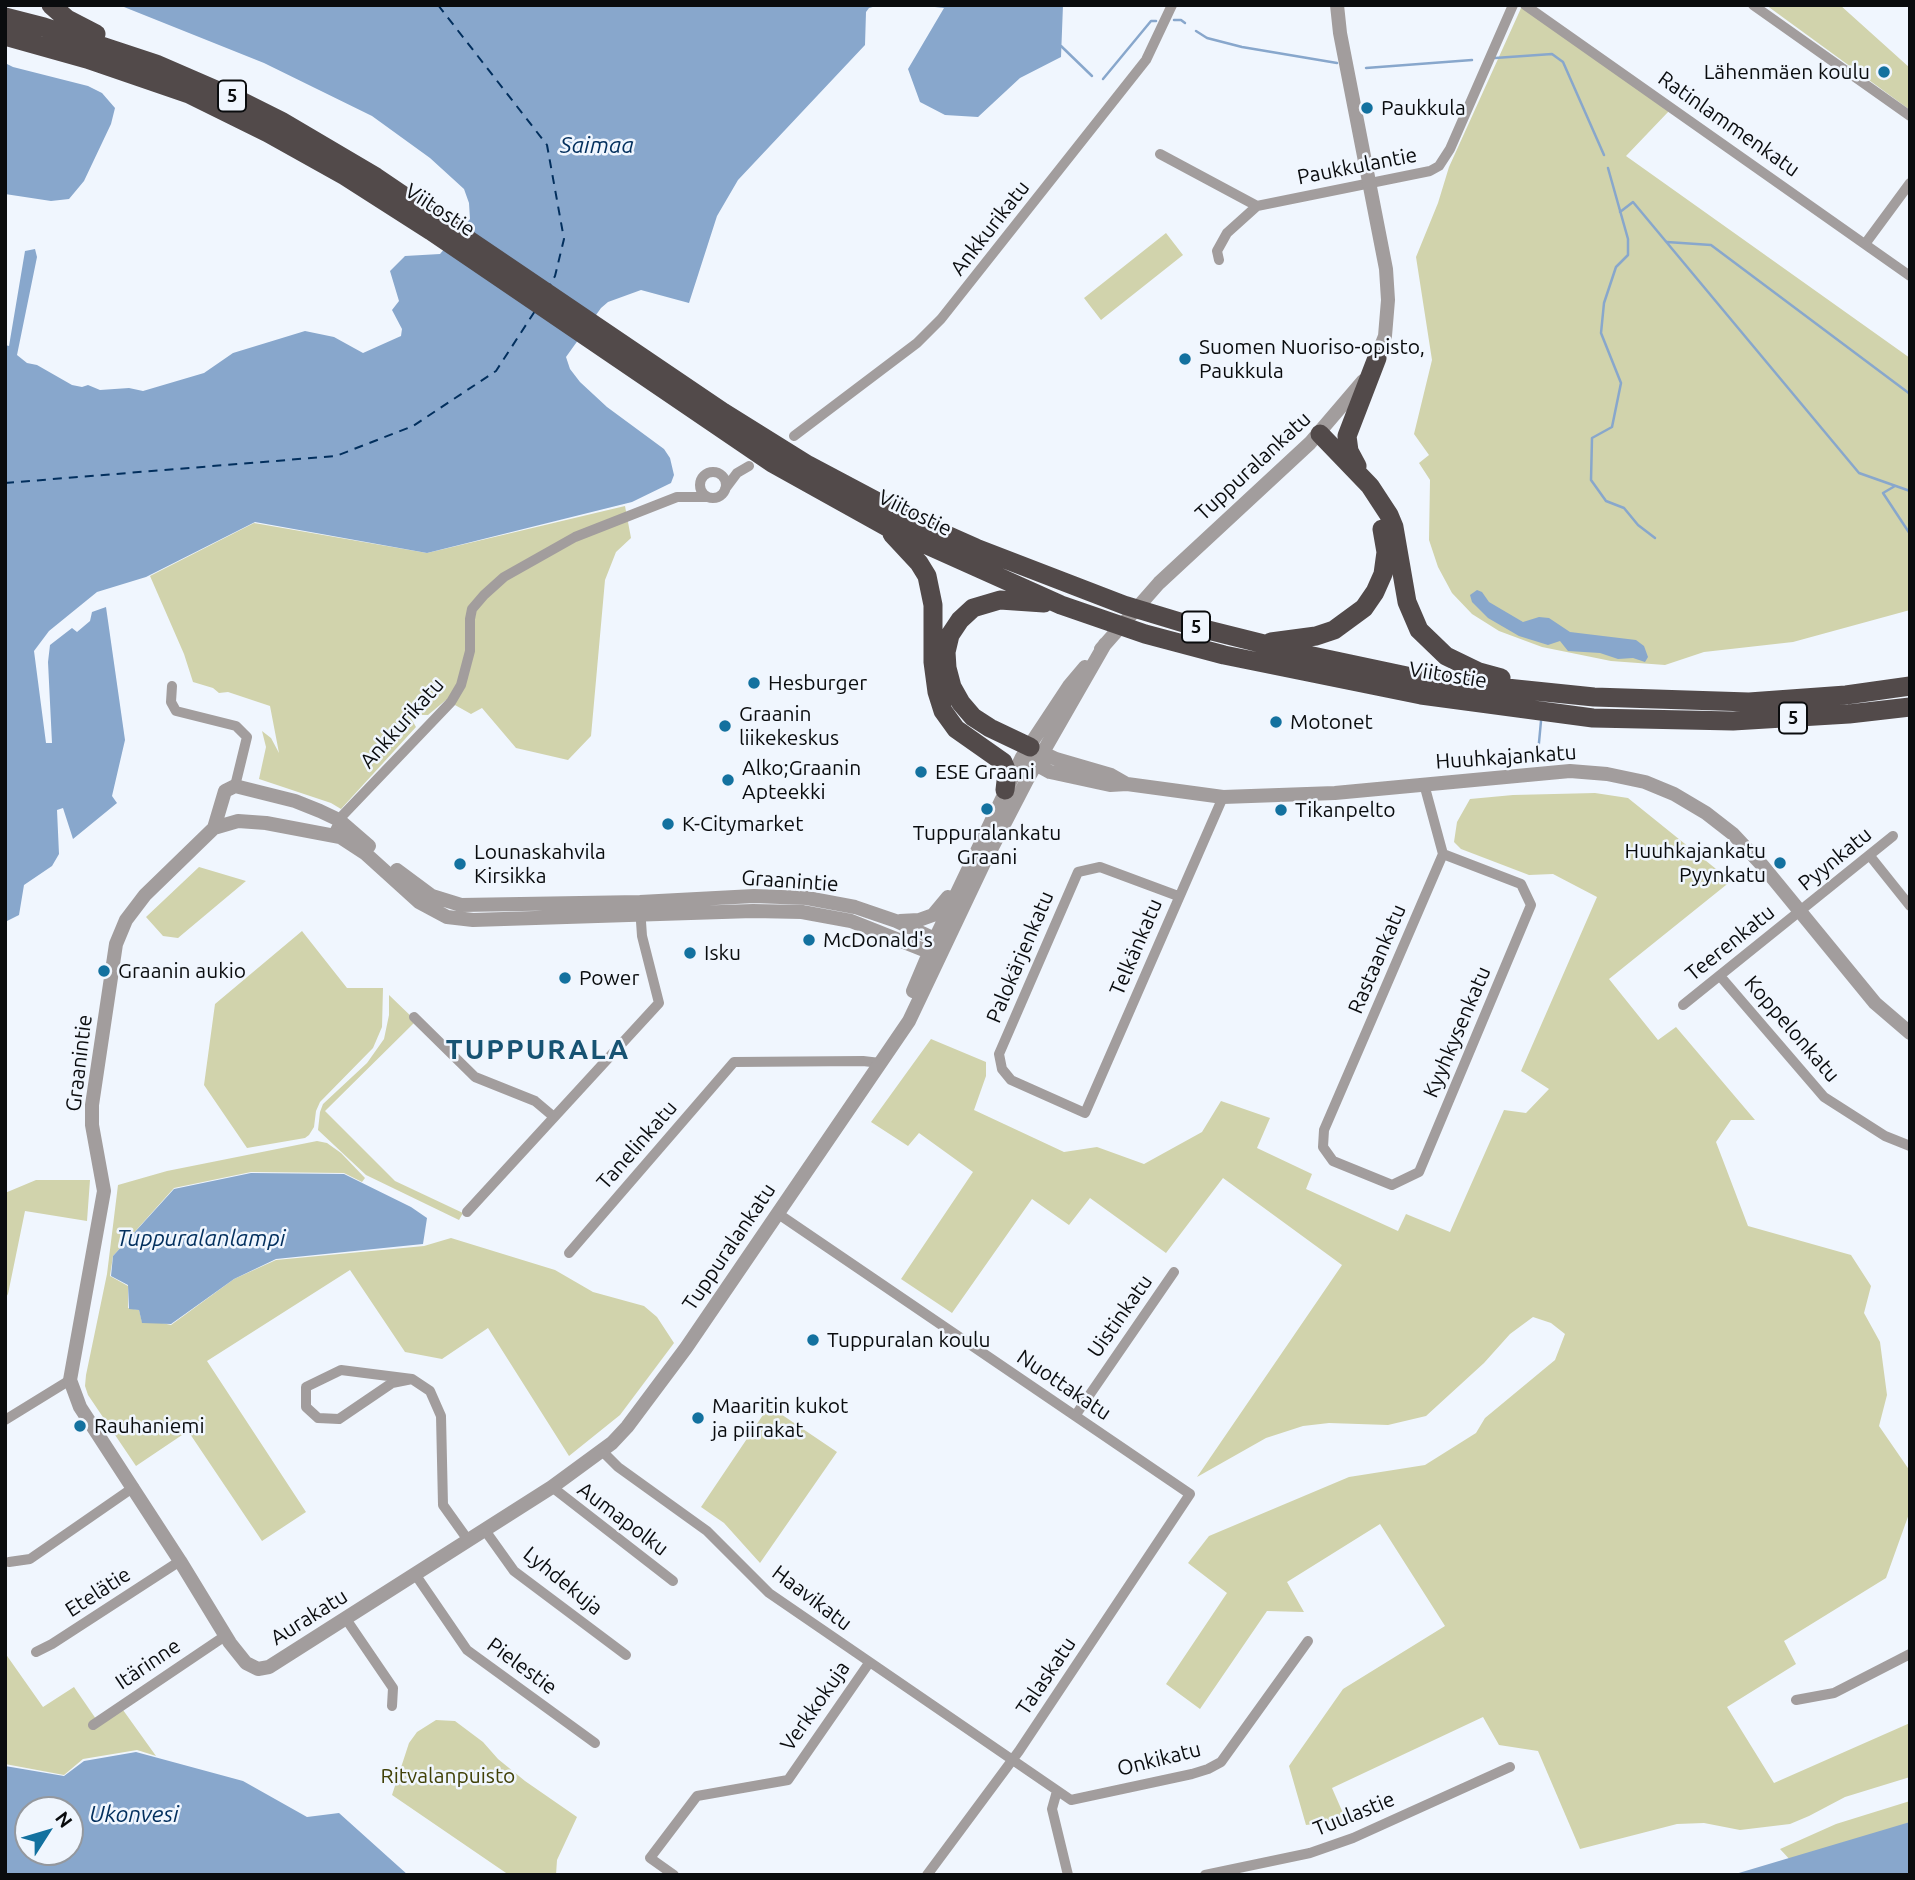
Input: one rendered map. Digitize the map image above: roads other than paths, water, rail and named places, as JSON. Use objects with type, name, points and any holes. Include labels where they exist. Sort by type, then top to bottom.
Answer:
[{"type":"highway","points":[[51,5],[83,28],[156,64]]},
{"type":"highway","name":"Viitostie","points":[[5,17],[156,64],[239,100],[313,138],[435,225],[608,342],[772,463],[887,527],[1061,604],[1145,634],[1224,655],[1421,695],[1593,718],[1733,721],[1849,714],[1910,706]]},
{"type":"highway","name":"Viitostie","points":[[5,36],[87,59],[189,94],[268,133],[435,225]]},
{"type":"highway","name":"Viitostie","points":[[608,342],[786,452],[906,517],[976,548],[1113,601],[1200,628],[1421,678],[1556,693],[1669,701],[1749,702],[1846,695],[1910,686]]},
{"type":"highway","points":[[1377,358],[1349,428],[1347,443],[1358,466],[1382,495],[1395,519],[1401,566]]},
{"type":"highway","points":[[1260,643],[1316,636],[1334,630],[1364,608],[1376,592],[1383,574],[1385,542],[1375,511],[1365,495],[1315,439]]},
{"type":"highway","points":[[1315,439],[1380,499],[1394,527],[1413,618],[1419,630],[1436,649],[1479,672],[1556,693]]},
{"type":"highway","points":[[887,527],[927,576],[933,606],[933,662],[943,711],[956,729],[1003,762],[1007,772],[1005,790]]},
{"type":"highway","points":[[1033,755],[990,728],[961,703],[952,687],[946,652],[950,635],[960,620],[973,608],[1000,600],[1061,604]]},
{"type":"highway","points":[[933,662],[945,696],[956,715],[975,732],[1033,755]]},
{"type":"street","name":"Ankkurikatu","points":[[794,436],[917,343],[941,320],[1146,60],[1171,5]]},
{"type":"street","name":"Tuppuralankatu","points":[[936,947],[984,863],[1033,755],[1069,686],[1158,583],[1315,439],[1363,381],[1377,358],[1385,336],[1388,300],[1386,269],[1337,5]]},
{"type":"street","name":"Paukkulantie","points":[[1256,206],[1430,171],[1439,166],[1450,149],[1513,5]]},
{"type":"street","name":"Ratinlammenkatu","points":[[1525,5],[1910,276]]},
{"type":"street","points":[[1753,5],[1910,116]]},
{"type":"street","points":[[1160,154],[1256,206],[1227,233],[1217,251],[1219,260]]},
{"type":"street","points":[[1865,244],[1910,183]]},
{"type":"street","points":[[737,473],[709,473],[703,478],[701,486],[708,497],[718,497],[737,473],[749,466]]},
{"type":"street","points":[[717,473],[725,481],[725,489]]},
{"type":"street","name":"Ankkurikatu","points":[[336,827],[451,702],[461,685],[467,666],[472,609],[484,595],[504,577],[575,537],[677,497],[703,478]]},
{"type":"street","name":"Ankkurikatu","points":[[677,497],[708,497]]},
{"type":"street","points":[[172,685],[171,702],[176,711],[236,726],[247,737],[235,786]]},
{"type":"street","name":"Tuppuralankatu","points":[[602,1451],[627,1427],[649,1400],[881,1061],[936,947],[1005,790],[1033,755]]},
{"type":"street","name":"Huuhkajankatu","points":[[1033,755],[1111,775],[1127,784],[1223,797],[1335,793],[1570,771],[1607,774],[1645,782],[1695,806],[1733,834],[1875,1003],[1910,1033]]},
{"type":"street","points":[[1424,784],[1443,853]]},
{"type":"street","name":"Graanintie","points":[[70,1380],[104,1191],[92,1105],[117,944],[126,920],[135,907],[214,828],[225,791],[235,786],[295,802],[336,827],[419,902],[447,918],[473,920],[640,908],[754,896],[807,898],[855,907],[896,921],[936,947]]},
{"type":"street","name":"Telkänkatu","points":[[1085,1113],[1223,797]]},
{"type":"street","name":"Graanintie","points":[[214,828],[239,821],[336,827]]},
{"type":"street","name":"Pyynkatu","points":[[1801,912],[1893,836]]},
{"type":"street","name":"Rastaankatu","points":[[1323,1147],[1324,1130],[1443,853]]},
{"type":"street","name":"Kyyhkysenkatu","points":[[1323,1147],[1333,1161],[1392,1185],[1419,1172],[1531,905],[1521,884],[1443,853]]},
{"type":"street","points":[[1870,856],[1910,906]]},
{"type":"street","name":"Palokärjenkatu","points":[[1085,1113],[1011,1080],[1002,1069],[999,1054],[1078,872],[1100,867],[1178,896]]},
{"type":"street","points":[[896,921],[919,920],[933,915],[966,874]]},
{"type":"street","points":[[467,1212],[659,1003],[642,936],[640,908]]},
{"type":"street","name":"Graanintie","points":[[640,908],[826,915],[936,947]]},
{"type":"street","name":"Teerenkatu","points":[[1684,1006],[1801,912]]},
{"type":"street","name":"Koppelonkatu","points":[[1720,976],[1824,1097],[1885,1136],[1910,1146]]},
{"type":"street","points":[[414,1017],[475,1077],[535,1101],[554,1117]]},
{"type":"street","name":"Tanelinkatu","points":[[569,1253],[734,1062],[881,1061]]},
{"type":"street","name":"Nuottakatu","points":[[777,1213],[1190,1494]]},
{"type":"street","name":"Uistinkatu","points":[[1075,1416],[1174,1272]]},
{"type":"street","points":[[412,1379],[392,1383],[339,1419],[318,1418],[306,1407],[306,1387],[341,1370],[412,1379],[430,1391],[441,1416],[443,1505],[468,1540]]},
{"type":"street","points":[[5,1420],[70,1380]]},
{"type":"street","name":"Aurakatu","points":[[70,1380],[80,1406],[225,1636],[252,1667],[263,1668],[346,1619],[552,1487],[602,1451]]},
{"type":"street","name":"Haavikatu","points":[[602,1451],[618,1466],[707,1531],[769,1593],[1013,1760]]},
{"type":"street","name":"Aumapolku","points":[[552,1487],[673,1581]]},
{"type":"street","points":[[9,1562],[30,1559],[134,1488]]},
{"type":"street","name":"Talaskatu","points":[[927,1875],[1013,1760],[1190,1494]]},
{"type":"street","name":"Lyhdekuja","points":[[484,1530],[514,1571],[626,1655]]},
{"type":"street","name":"Etelätie","points":[[36,1652],[180,1561]]},
{"type":"street","name":"Pielestie","points":[[415,1574],[467,1650],[595,1743]]},
{"type":"street","points":[[346,1619],[393,1688],[392,1706]]},
{"type":"street","name":"Itärinne","points":[[93,1725],[225,1636]]},
{"type":"street","name":"Onkikatu","points":[[1013,1760],[1071,1800],[1208,1769],[1221,1762],[1307,1641]]},
{"type":"street","points":[[1796,1700],[1833,1693],[1910,1654]]},
{"type":"street","name":"Verkkokuja","points":[[674,1875],[650,1858],[697,1796],[788,1780],[869,1663]]},
{"type":"street","name":"Tuulastie","points":[[1205,1875],[1310,1853],[1353,1838],[1510,1767]]},
{"type":"street","points":[[1057,1791],[1052,1809],[1068,1875]]},
{"type":"water","name":"Saimaa","points":[[119,5],[880,5],[869,8],[866,12],[865,45],[738,180],[717,216],[689,303],[641,290],[608,302],[566,357],[570,369],[580,382],[607,407],[664,449],[670,458],[674,475],[671,483],[632,502],[427,553],[255,522],[146,577],[97,592],[49,631],[34,651],[46,743],[52,743],[48,662],[50,645],[72,628],[77,632],[90,621],[92,612],[106,607],[125,740],[112,796],[117,803],[73,839],[63,808],[57,810],[59,854],[52,866],[24,885],[19,915],[5,922],[5,345],[9,346],[25,251],[35,249],[37,257],[17,355],[27,363],[37,365],[72,385],[88,385],[100,390],[129,388],[143,391],[204,373],[233,353],[305,331],[334,337],[363,353],[401,336],[402,329],[392,310],[399,301],[390,271],[405,256],[440,254],[470,219],[469,203],[464,189],[430,158],[372,116],[264,63]]},
{"type":"water","points":[[917,5],[1063,5],[1061,57],[1020,78],[978,117],[945,115],[920,102],[908,69],[944,8]]},
{"type":"water","points":[[5,63],[88,86],[102,93],[115,108],[111,124],[84,181],[69,199],[51,201],[5,194]]},
{"type":"water","points":[[1477,590],[1482,592],[1489,602],[1523,622],[1539,617],[1549,618],[1570,632],[1636,640],[1644,646],[1648,657],[1645,662],[1633,658],[1618,659],[1600,653],[1568,651],[1560,641],[1548,645],[1519,636],[1488,618],[1472,602],[1470,595]]},
{"type":"water","name":"Tuppuralanlampi","points":[[251,1173],[344,1174],[411,1207],[427,1218],[423,1244],[276,1259],[234,1279],[171,1324],[142,1323],[139,1310],[129,1309],[128,1285],[111,1276],[113,1256],[174,1189]]},
{"type":"water","name":"Ukonvesi","points":[[136,1752],[243,1781],[307,1817],[339,1813],[408,1875],[5,1875],[5,1766],[64,1776],[84,1761]]},
{"type":"water","points":[[1910,1822],[1910,1875],[1732,1875]]},
{"type":"waterway","points":[[1174,20],[1185,23]]},
{"type":"waterway","points":[[1103,79],[1151,21],[1156,21]]},
{"type":"waterway","points":[[1196,31],[1207,38],[1242,47],[1337,63]]},
{"type":"waterway","points":[[1061,46],[1092,76]]},
{"type":"waterway","points":[[1495,58],[1552,54],[1563,62],[1604,155]]},
{"type":"waterway","points":[[1366,68],[1472,60]]},
{"type":"waterway","points":[[1608,168],[1628,239],[1628,255],[1616,267],[1604,303],[1601,333],[1621,383],[1612,427],[1592,438],[1591,480],[1606,501],[1624,508],[1638,525],[1655,538]]},
{"type":"waterway","points":[[1620,212],[1633,202],[1859,473],[1910,491]]},
{"type":"waterway","points":[[1667,242],[1711,245],[1910,394]]},
{"type":"waterway","points":[[1895,486],[1883,493],[1910,534]]},
{"type":"waterway","points":[[1538,753],[1541,721]]},
{"type":"place","name":"Lähenmäen koulu","points":[[1884,72]]},
{"type":"place","name":"Paukkula","points":[[1367,108]]},
{"type":"place","name":"Suomen Nuoriso-opisto, Paukkula","points":[[1185,359]]},
{"type":"place","name":"Hesburger","points":[[754,683]]},
{"type":"place","name":"Motonet","points":[[1276,722]]},
{"type":"place","name":"Graanin liikekeskus","points":[[725,726]]},
{"type":"place","name":"ESE Graani","points":[[921,772]]},
{"type":"place","name":"Alko;Graanin Apteekki","points":[[728,780]]},
{"type":"place","name":"Tuppuralankatu Graani","points":[[987,809]]},
{"type":"place","name":"Tikanpelto","points":[[1281,810]]},
{"type":"place","name":"K-Citymarket","points":[[668,824]]},
{"type":"place","name":"Huuhkajankatu Pyynkatu","points":[[1780,863]]},
{"type":"place","name":"Lounaskahvila Kirsikka","points":[[460,864]]},
{"type":"place","name":"McDonald's","points":[[809,940]]},
{"type":"place","name":"Isku","points":[[690,953]]},
{"type":"place","name":"Graanin aukio","points":[[104,971]]},
{"type":"place","name":"Power","points":[[565,978]]},
{"type":"place","name":"Tuppuralan koulu","points":[[813,1340]]},
{"type":"place","name":"Maaritin kukot ja piirakat","points":[[698,1418]]},
{"type":"place","name":"Rauhaniemi","points":[[80,1426]]},
{"type":"district","name":"TUPPURALA","points":[[538,1050]]},
{"type":"park label","name":"Ritvalanpuisto","points":[[448,1776]]}]
